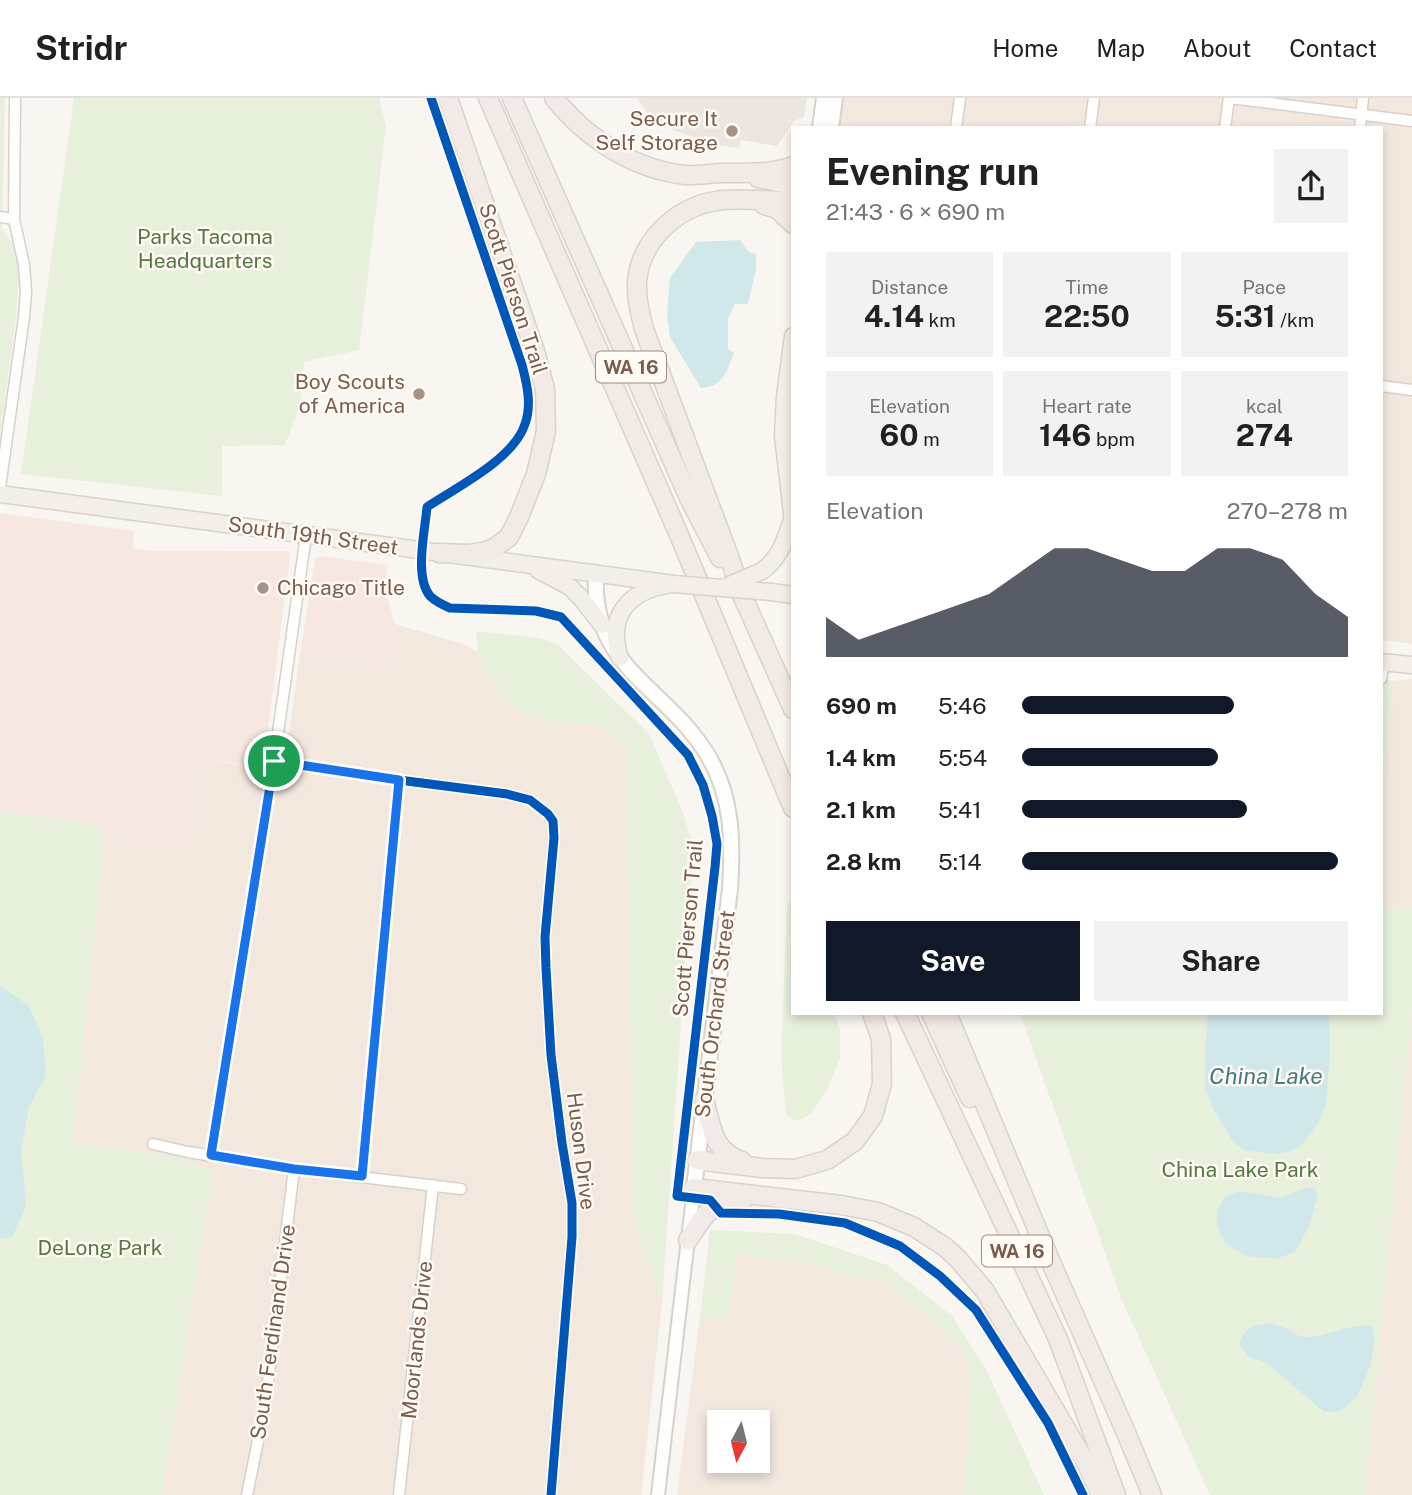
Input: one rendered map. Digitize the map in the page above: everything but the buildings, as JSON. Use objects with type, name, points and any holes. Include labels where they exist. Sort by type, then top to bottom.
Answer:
[{"type":"highway","points":[[439,553],[470,554],[487,551],[509,537],[536,474],[546,430],[545,389],[535,351],[448,98]]},
{"type":"highway","name":"WA 16","points":[[488,98],[679,535],[791,770]]},
{"type":"highway","name":"WA 16","points":[[512,98],[690,500],[758,633],[791,705]]},
{"type":"highway","points":[[554,98],[579,125],[604,145],[648,167],[690,175],[771,171],[791,166]]},
{"type":"highway","points":[[565,98],[597,128],[630,149],[665,163],[791,185]]},
{"type":"highway","points":[[758,633],[644,329],[637,291],[641,266],[651,243],[671,221],[690,209],[709,202],[730,200],[791,201]]},
{"type":"highway","points":[[751,201],[777,209],[791,222]]},
{"type":"highway","points":[[679,535],[791,803]]},
{"type":"highway","points":[[697,1160],[795,1169],[827,1160],[855,1141],[873,1116],[881,1084],[881,1039],[873,1015]]},
{"type":"highway","name":"WA 16","points":[[906,1015],[1058,1339],[1116,1495]]},
{"type":"highway","name":"WA 16","points":[[933,1015],[1016,1199],[1125,1428],[1152,1495]]},
{"type":"highway","points":[[948,1015],[1050,1260],[1125,1428]]},
{"type":"highway","points":[[704,1100],[716,1142],[730,1157],[762,1168]]},
{"type":"highway","points":[[694,1188],[841,1205],[878,1212],[914,1227],[945,1247],[985,1291],[1086,1463],[1101,1495]]},
{"type":"highway","points":[[688,1240],[709,1209],[723,1203],[759,1196]]},
{"type":"main road","points":[[820,126],[824,98]]},
{"type":"main road","points":[[831,126],[835,98]]},
{"type":"main road","points":[[791,351],[783,436],[791,504]]},
{"type":"main road","name":"South 19th Street","points":[[0,494],[665,584],[725,587],[791,595]]},
{"type":"main road","points":[[725,587],[762,571],[771,564],[779,555],[791,526]]},
{"type":"main road","points":[[530,565],[570,587],[601,625]]},
{"type":"main road","name":"South Orchard Street","points":[[596,574],[595,593],[601,625],[607,639],[620,658],[681,722],[707,754],[729,810],[732,848],[730,889],[694,1188]]},
{"type":"main road","points":[[620,658],[616,642],[617,628],[626,603],[639,594],[665,584]]},
{"type":"main road","points":[[1383,662],[1412,665]]},
{"type":"street","points":[[0,487],[26,302],[24,265],[13,219],[15,98]]},
{"type":"street","points":[[956,126],[960,98]]},
{"type":"street","points":[[1090,126],[1094,98]]},
{"type":"street","points":[[1226,126],[1230,98],[1412,121]]},
{"type":"street","points":[[1360,126],[1363,98]]},
{"type":"street","points":[[0,217],[13,219]]},
{"type":"street","points":[[1383,386],[1412,390]]},
{"type":"street","points":[[211,1155],[274,761],[306,536]]},
{"type":"street","points":[[274,761],[399,780],[362,1176]]},
{"type":"street","name":"Huson Drive","points":[[399,780],[507,794],[530,800],[553,821],[554,838],[545,937],[551,1055],[572,1203],[570,1275],[551,1495]]},
{"type":"street","points":[[153,1144],[294,1169],[461,1189]]},
{"type":"street","name":"South Ferdinand Drive","points":[[247,1495],[265,1406],[294,1169]]},
{"type":"street","name":"Moorlands Drive","points":[[399,1495],[433,1185]]},
{"type":"street","name":"South Orchard Street","points":[[658,1495],[694,1188]]},
{"type":"shaded area","name":"Secure It Self Storage","points":[[637,98],[807,98],[804,117],[794,121],[777,146],[741,140],[739,148],[714,145],[654,123]]},
{"type":"shaded area","points":[[842,98],[1412,98],[1412,644],[1383,640],[1383,126],[838,126]]},
{"type":"shaded area","points":[[0,513],[134,531],[133,549],[288,551],[290,557],[263,767],[200,759],[189,847],[105,836],[106,826],[0,811]]},
{"type":"shaded area","points":[[320,556],[388,565],[385,587],[395,624],[390,667],[300,654],[315,558]]},
{"type":"shaded area","points":[[395,624],[463,644],[627,734],[630,1029],[662,1303],[641,1495],[162,1495],[213,1169],[183,1164],[184,1158],[72,1143],[105,836],[189,846],[200,759],[284,771],[300,654],[390,667]]},
{"type":"shaded area","points":[[1412,679],[1412,910],[1383,907],[1383,787],[1394,681]]},
{"type":"shaded area","points":[[1412,1008],[1412,1495],[1365,1495]]},
{"type":"shaded area","points":[[737,1255],[810,1264],[887,1283],[958,1343],[971,1369],[964,1495],[677,1495],[700,1317],[728,1320]]},
{"type":"green space","points":[[0,98],[5,98],[2,229],[12,243],[19,280],[0,437]]},
{"type":"green space","name":"Parks Tacoma Headquarters","points":[[74,98],[379,98],[386,126],[359,350],[304,362],[300,405],[285,445],[222,446],[222,496],[21,474]]},
{"type":"green space","points":[[476,631],[540,638],[556,643],[649,734],[683,813],[693,844],[662,1303],[632,1215],[627,744],[599,726],[546,721],[518,712],[479,663]]},
{"type":"green space","points":[[1383,679],[1394,681],[1383,787]]},
{"type":"green space","name":"DeLong Park","points":[[0,811],[106,826],[73,1143],[184,1157],[183,1164],[213,1169],[162,1495],[0,1495]]},
{"type":"green space","points":[[791,899],[791,1015],[835,1015],[840,1029],[840,1058],[829,1086],[811,1114],[797,1121],[786,1115],[781,1057],[787,906]]},
{"type":"green space","name":"China Lake Park","points":[[1383,907],[1412,910],[1412,1008],[1365,1495],[1210,1495],[1121,1298],[1021,1015],[1383,1015]]},
{"type":"green space","points":[[710,1230],[795,1234],[887,1265],[952,1316],[986,1369],[1044,1495],[964,1495],[971,1369],[958,1343],[887,1283],[810,1264],[737,1255],[728,1320],[700,1317]]},
{"type":"water","points":[[740,240],[749,252],[756,254],[756,269],[748,304],[735,304],[728,319],[728,349],[734,353],[724,377],[709,387],[701,388],[670,337],[667,314],[670,278],[696,242]]},
{"type":"water","points":[[0,986],[28,1005],[43,1037],[46,1076],[29,1107],[21,1150],[26,1206],[12,1237],[0,1239]]},
{"type":"water","name":"China Lake","points":[[1208,1015],[1329,1015],[1326,1106],[1317,1125],[1300,1147],[1281,1154],[1247,1151],[1234,1143],[1213,1109],[1205,1088]]},
{"type":"water","points":[[1305,1188],[1314,1188],[1318,1194],[1310,1224],[1296,1251],[1277,1259],[1246,1256],[1225,1243],[1217,1227],[1217,1211],[1226,1196],[1240,1191],[1280,1198]]},
{"type":"water","points":[[1269,1323],[1306,1337],[1356,1326],[1372,1326],[1375,1341],[1370,1367],[1357,1397],[1341,1411],[1324,1412],[1267,1363],[1249,1357],[1239,1344],[1244,1334],[1253,1326]]},
{"type":"cycle path","name":"Scott Pierson Trail","points":[[431,98],[522,365],[528,402],[525,424],[509,449],[483,471],[427,507],[421,566],[425,588],[432,598],[450,608],[536,611],[561,617],[688,755],[703,785],[712,816],[717,844],[715,867],[677,1196],[710,1200],[721,1213],[779,1214],[845,1223],[900,1246],[940,1276],[976,1310],[1048,1423],[1083,1495]]},
{"type":"cycle path","points":[[274,761],[507,794],[530,800],[553,821],[554,838],[545,937],[546,968],[551,1055],[572,1203],[572,1237],[551,1495]]},
{"type":"place","name":"Secure It Self Storage","points":[[732,131]]},
{"type":"place","name":"Boy Scouts of America","points":[[419,394]]},
{"type":"place","name":"Chicago Title","points":[[263,588]]},
{"type":"route","points":[[274,761],[399,780],[362,1176],[294,1169],[211,1155],[274,761]]}]
